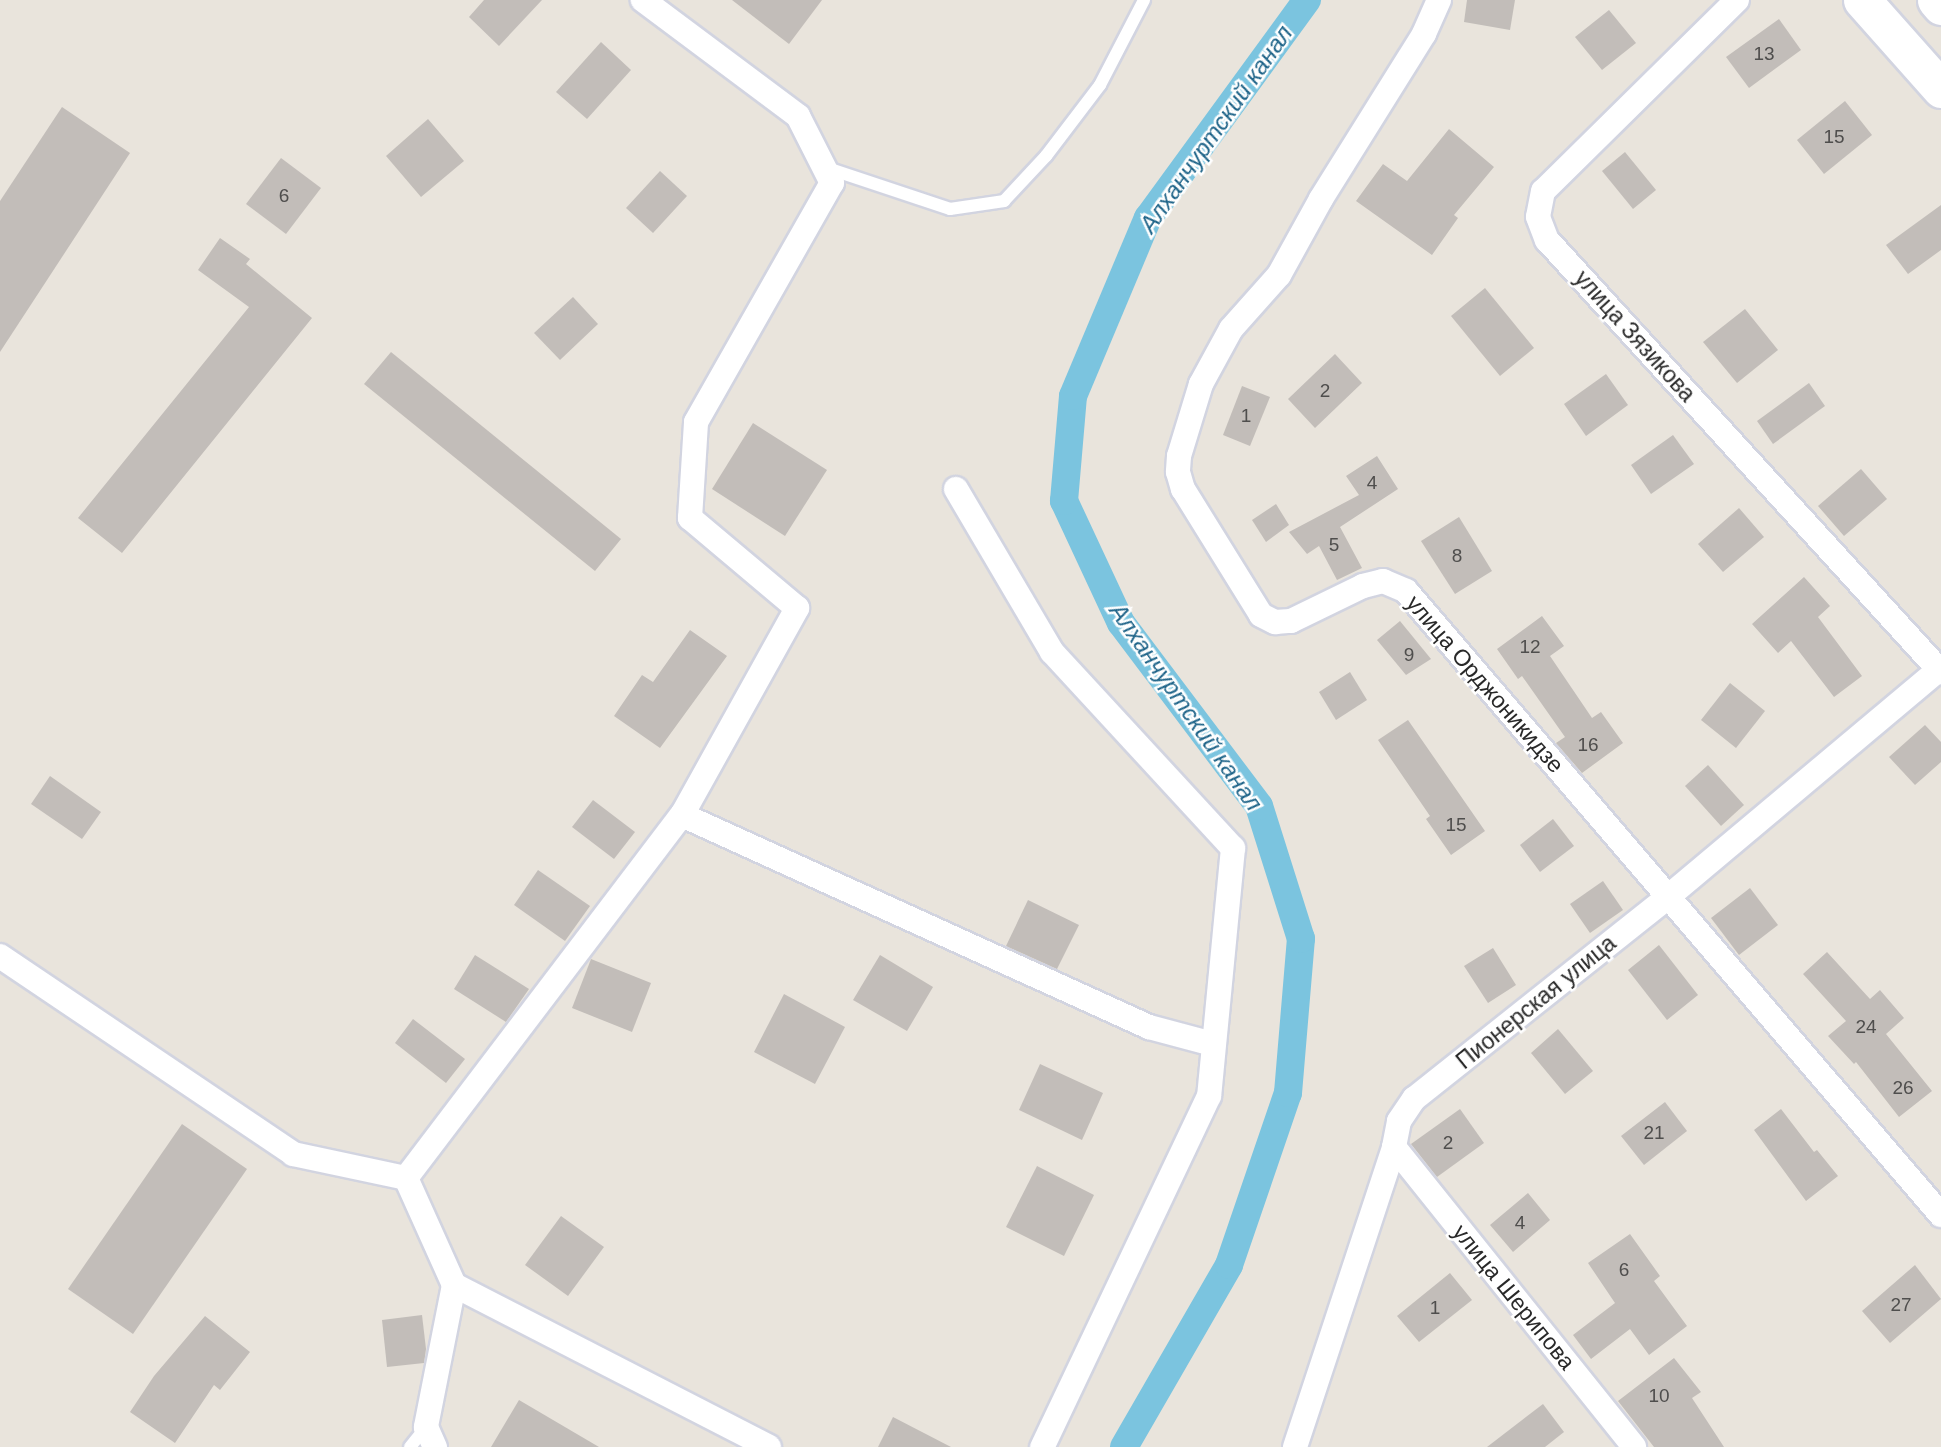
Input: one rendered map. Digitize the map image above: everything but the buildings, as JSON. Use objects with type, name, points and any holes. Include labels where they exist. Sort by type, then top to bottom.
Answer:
[{"type":"main road","points":[[1862,0],[1941,89]]},
{"type":"main road","points":[[1936,0],[1941,6]]},
{"type":"street","points":[[406,1178],[682,815],[797,608],[690,518],[696,422],[832,183],[798,116],[643,0]]},
{"type":"street","name":"улица Орджоникидзе","points":[[1439,0],[1424,34],[1321,199],[1279,275],[1231,329],[1201,384],[1180,456],[1178,472],[1183,489],[1261,614],[1275,622],[1291,621],[1363,586],[1383,581],[1406,591],[1941,1215]]},
{"type":"street","name":"улица Зязикова","points":[[1737,0],[1543,191],[1538,217],[1547,240],[1940,670]]},
{"type":"street","points":[[957,489],[1052,652],[1233,848],[1209,1097],[1042,1447]]},
{"type":"street","name":"Пионерская улица","points":[[1295,1447],[1394,1147],[1399,1121],[1414,1099],[1669,896],[1940,670]]},
{"type":"street","points":[[682,815],[1149,1027],[1213,1044]]},
{"type":"street","points":[[0,956],[293,1154],[406,1178]]},
{"type":"street","name":"улица Шерипова","points":[[1394,1147],[1634,1447]]},
{"type":"street","points":[[406,1178],[454,1285],[430,1437]]},
{"type":"street","points":[[454,1285],[769,1447]]},
{"type":"lane","points":[[824,167],[950,209],[1003,201],[1046,156],[1100,85],[1144,0]]},
{"type":"lane","points":[[410,1447],[430,1437]]},
{"type":"waterway","name":"Алханчуртский канал","points":[[1124,1447],[1229,1265],[1288,1093],[1301,939],[1259,806],[1121,623],[1064,501],[1073,396],[1148,218],[1307,0]]}]
